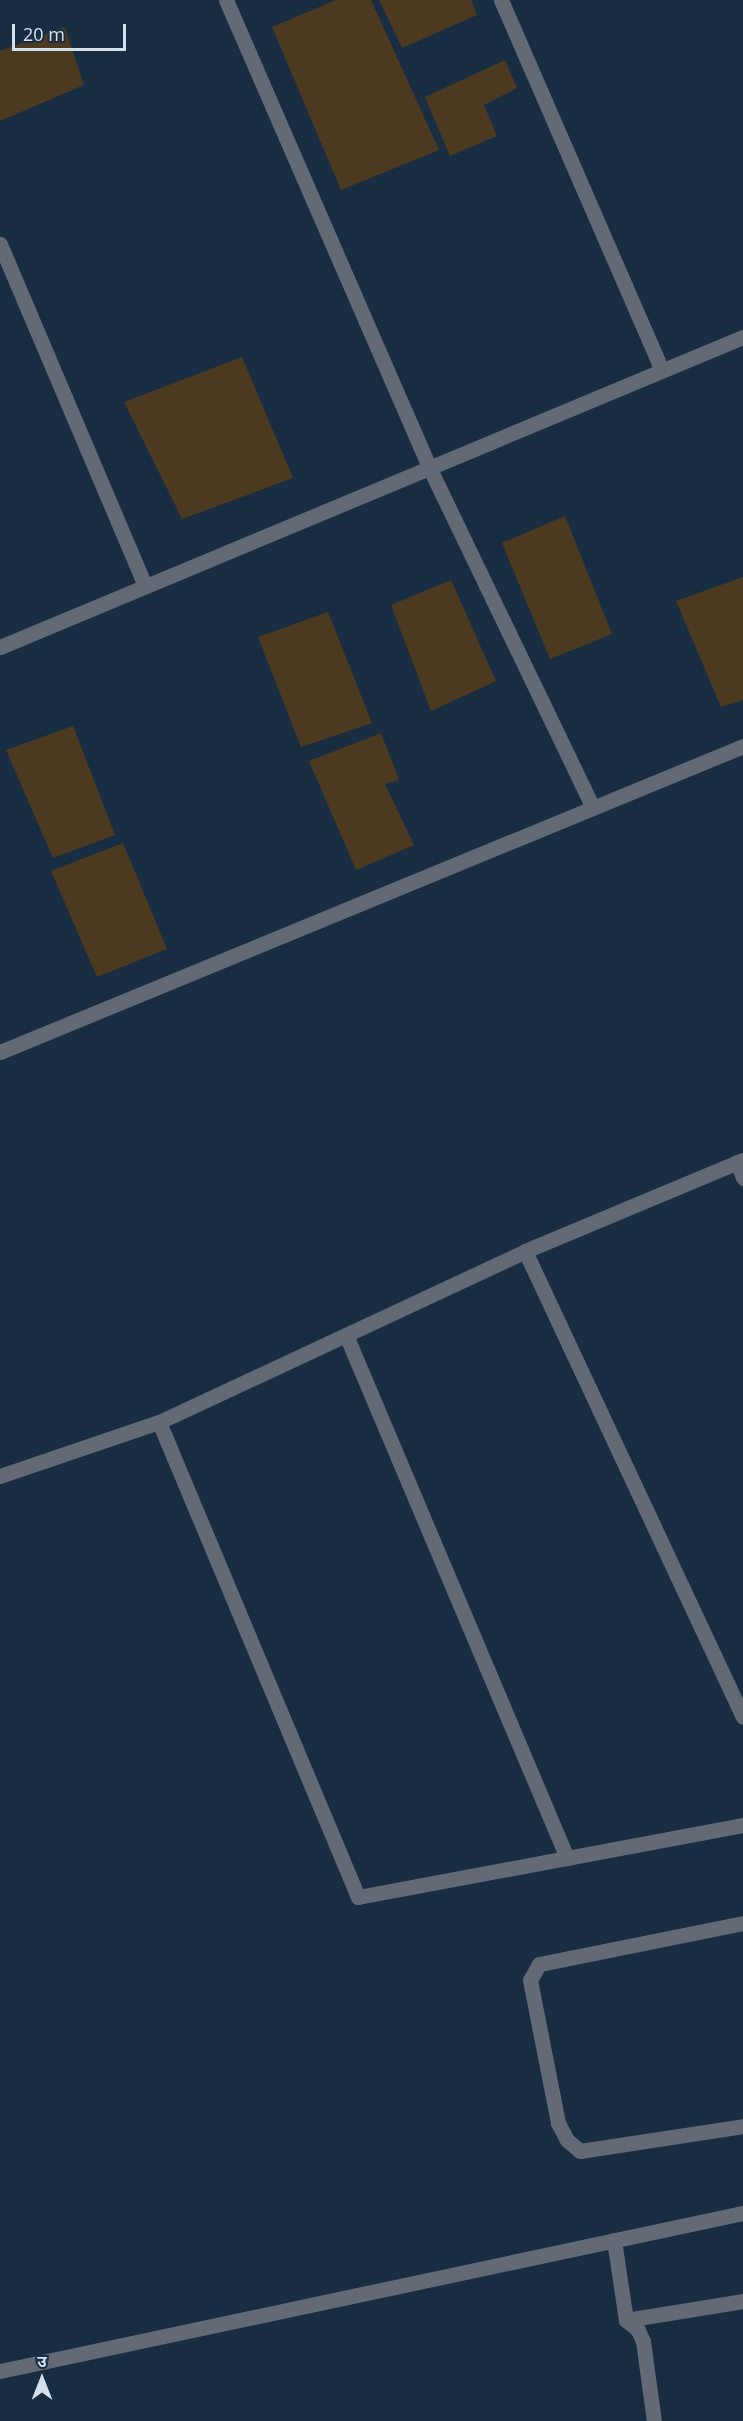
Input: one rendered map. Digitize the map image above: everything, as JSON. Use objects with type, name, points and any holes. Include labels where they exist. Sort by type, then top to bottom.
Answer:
[{"type":"street","points":[[226,0],[430,469],[593,807]]},
{"type":"street","points":[[501,0],[662,371]]},
{"type":"street","points":[[0,244],[145,586]]},
{"type":"street","points":[[0,647],[743,337]]},
{"type":"street","points":[[0,1053],[743,746]]},
{"type":"street","points":[[0,1476],[159,1422],[525,1251],[740,1161],[743,1178]]},
{"type":"street","points":[[525,1251],[743,1717]]},
{"type":"street","points":[[346,1335],[567,1858]]},
{"type":"street","points":[[159,1422],[358,1897],[743,1825]]},
{"type":"street","points":[[743,1923],[539,1964],[530,1980],[558,2123],[567,2140],[580,2151],[743,2126]]},
{"type":"street","points":[[0,2371],[743,2213]]},
{"type":"street","points":[[614,2240],[626,2320],[638,2330],[643,2341],[654,2421]]},
{"type":"street","points":[[626,2320],[743,2301]]},
{"type":"building","points":[[336,0],[371,0],[439,150],[341,190],[272,27]]},
{"type":"building","points":[[379,0],[471,0],[477,15],[402,48]]},
{"type":"building","points":[[65,27],[84,85],[0,121],[0,51]]},
{"type":"building","points":[[505,60],[517,88],[484,105],[497,136],[450,156],[425,97]]},
{"type":"building","points":[[242,357],[293,478],[182,519],[124,402]]},
{"type":"building","points":[[565,516],[612,634],[550,659],[502,543]]},
{"type":"building","points":[[743,577],[743,700],[721,707],[676,601]]},
{"type":"building","points":[[451,580],[496,681],[431,711],[391,605]]},
{"type":"building","points":[[328,612],[372,723],[301,747],[258,637]]},
{"type":"building","points":[[73,726],[115,835],[53,858],[6,750]]},
{"type":"building","points":[[381,733],[399,780],[385,784],[414,845],[356,870],[309,761]]},
{"type":"building","points":[[123,843],[167,949],[97,977],[51,871]]}]
